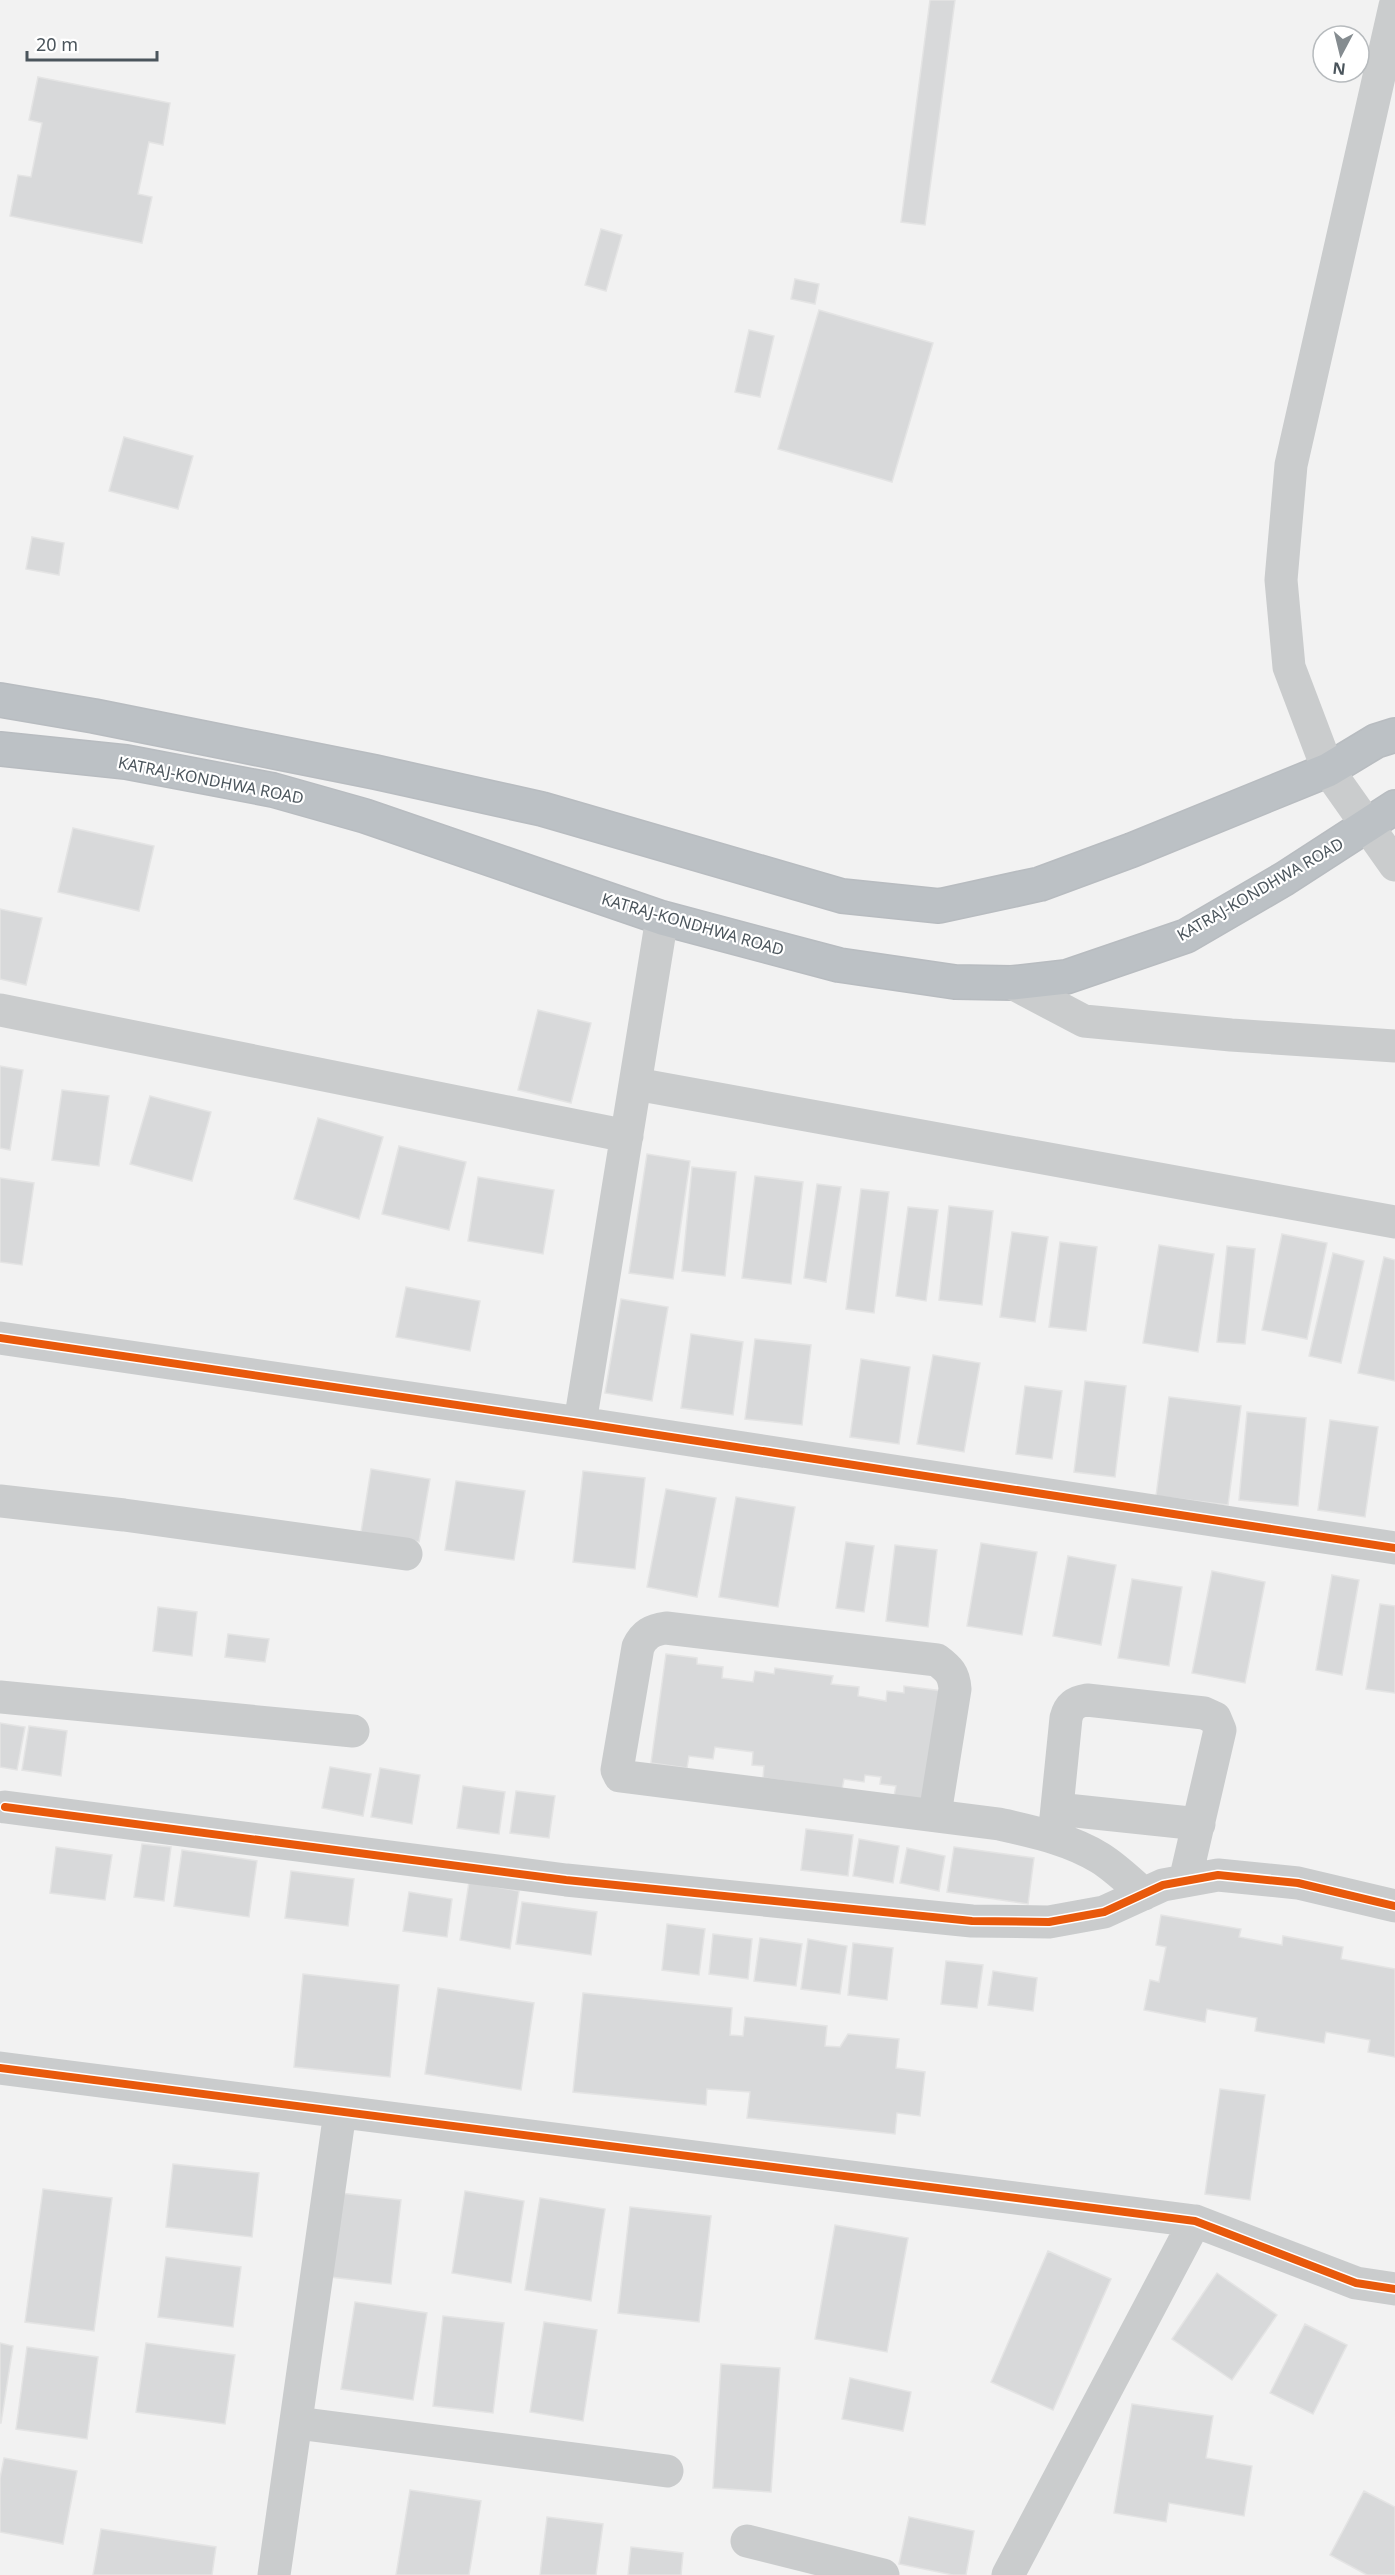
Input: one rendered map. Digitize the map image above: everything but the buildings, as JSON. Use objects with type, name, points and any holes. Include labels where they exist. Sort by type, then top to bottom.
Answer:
[{"type":"highway","points":[[0,700],[375,771],[542,809],[842,896],[939,906],[1040,884],[1132,850],[1328,770],[1389,732]]},
{"type":"highway","name":"KATRAJ-KONDHWA ROAD","points":[[0,749],[126,762],[273,789],[365,816],[662,918],[839,964],[955,982],[1012,983],[1066,977],[1186,936],[1395,807]]},
{"type":"street","points":[[1395,6],[1291,465],[1281,580],[1290,667],[1328,770],[1395,865]]},
{"type":"street","points":[[580,1423],[662,918]]},
{"type":"street","points":[[1012,983],[1084,1021],[1231,1035],[1395,1046]]},
{"type":"street","points":[[0,1010],[627,1136]]},
{"type":"street","points":[[636,1084],[1395,1222]]},
{"type":"street","points":[[0,1338],[580,1423],[1395,1548]]},
{"type":"street","points":[[0,1501],[124,1515],[406,1554]]},
{"type":"street","points":[[934,1814],[955,1689],[954,1678],[948,1668],[937,1660],[666,1628],[654,1630],[642,1638],[638,1647],[617,1770],[620,1776],[999,1824],[1199,1824]]},
{"type":"street","points":[[0,1697],[353,1731]]},
{"type":"street","points":[[1055,1823],[1066,1718],[1068,1709],[1076,1702],[1087,1700],[1204,1713],[1215,1718],[1220,1730],[1185,1881]]},
{"type":"street","points":[[5,1807],[566,1880],[972,1921],[1048,1922],[1104,1912],[1163,1885],[1218,1875],[1298,1883],[1395,1906]]},
{"type":"street","points":[[1055,1823],[1144,1894]]},
{"type":"street","points":[[0,2068],[1195,2221],[1356,2283],[1395,2289]]},
{"type":"street","points":[[274,2575],[340,2112]]},
{"type":"street","points":[[1008,2575],[1195,2221]]},
{"type":"street","points":[[297,2423],[667,2471]]},
{"type":"street","points":[[747,2541],[884,2575]]},
{"type":"cycle path","points":[[0,1338],[580,1423],[1395,1548]]},
{"type":"cycle path","points":[[5,1807],[566,1880],[972,1921],[1049,1922],[1104,1912],[1163,1885],[1218,1875],[1298,1883],[1395,1906]]},
{"type":"cycle path","points":[[0,2068],[1195,2221],[1356,2283],[1395,2289]]}]
